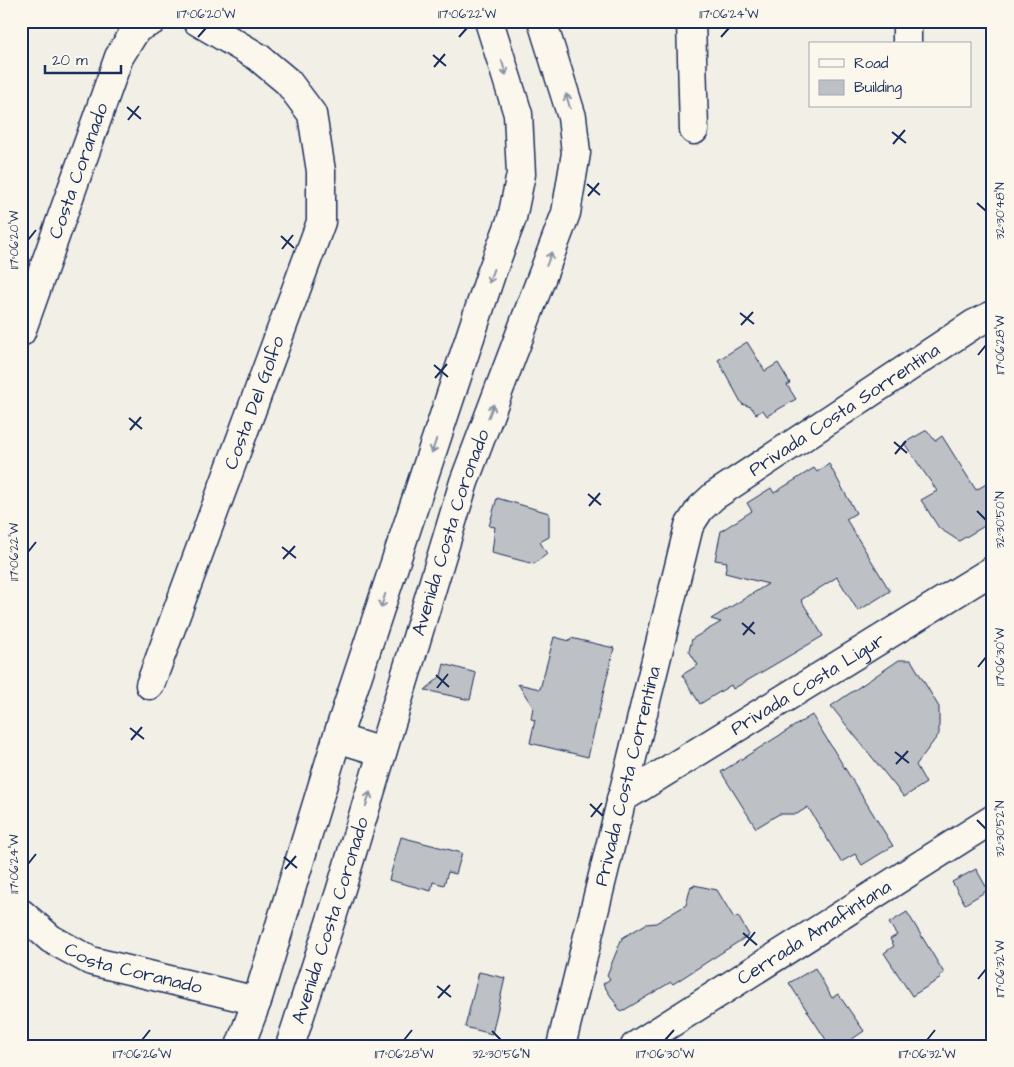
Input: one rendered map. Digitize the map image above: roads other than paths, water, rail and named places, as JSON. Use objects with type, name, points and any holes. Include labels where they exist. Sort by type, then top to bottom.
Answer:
[{"type":"street","name":"Costa Coranado","points":[[21,332],[119,57],[137,28],[152,21]]},
{"type":"street","name":"Costa Del Golfo","points":[[150,685],[321,222],[321,172],[312,114],[288,82],[258,57],[198,21]]},
{"type":"street","points":[[240,1046],[256,1001],[337,738],[491,274],[512,218],[521,174],[518,114],[489,21]]},
{"type":"street","name":"Avenida Costa Coronado","points":[[290,1046],[340,892],[464,482],[566,213],[576,153],[572,117],[542,21]]},
{"type":"street","points":[[691,21],[694,130]]},
{"type":"street","points":[[907,21],[907,42]]},
{"type":"street","name":"Privada Costa Sorrentina","points":[[700,509],[722,491],[957,335],[993,315]]},
{"type":"street","name":"Privada Costa Correntina","points":[[561,1046],[689,526],[700,509]]},
{"type":"street","name":"Privada Costa Ligur","points":[[621,799],[993,570]]},
{"type":"street","points":[[337,738],[382,752]]},
{"type":"street","name":"Cerrada Amafintana","points":[[635,1046],[993,819]]},
{"type":"street","name":"Costa Coranado","points":[[21,913],[51,939],[90,961],[256,1001]]}]
